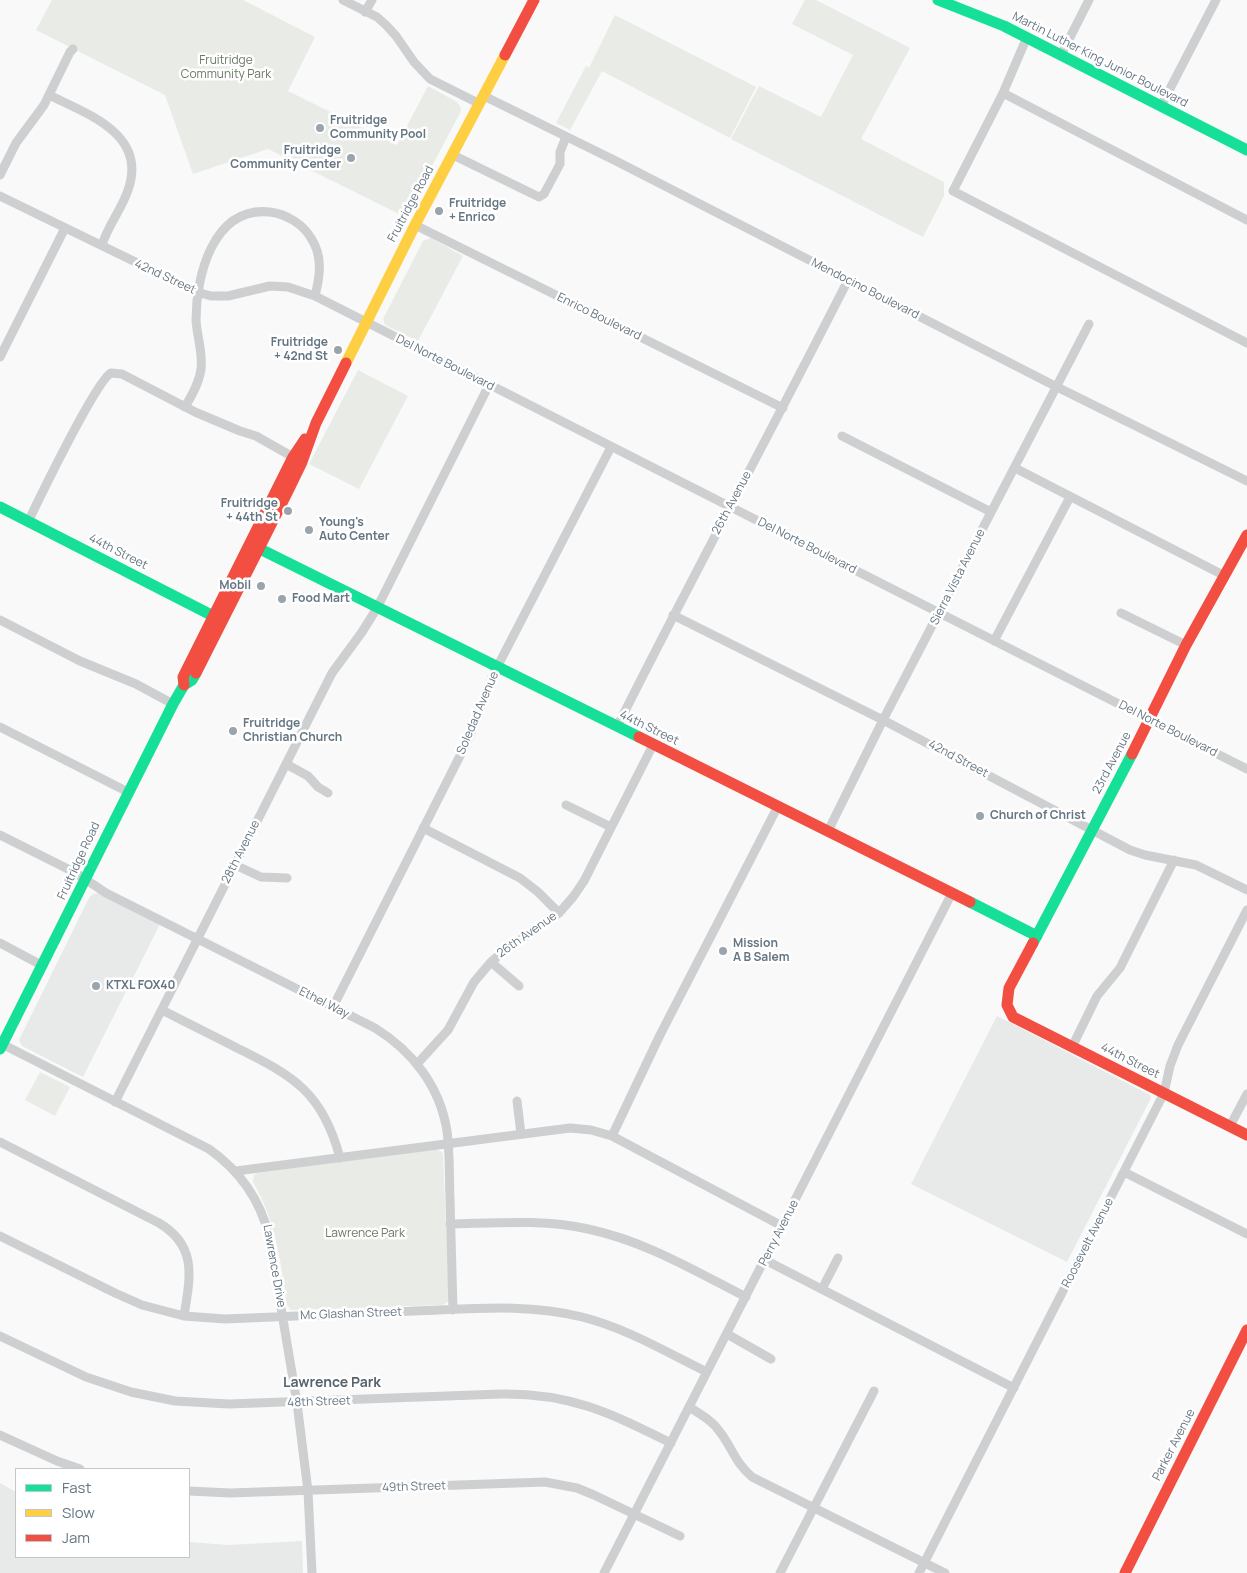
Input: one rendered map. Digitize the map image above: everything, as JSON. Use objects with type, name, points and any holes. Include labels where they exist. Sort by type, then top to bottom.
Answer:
[{"type":"street","name":"Mendocino Boulevard","points":[[343,0],[377,17],[391,30],[414,62],[430,78],[566,137],[1057,387],[1247,481]]},
{"type":"street","points":[[366,12],[372,0]]},
{"type":"street","name":"Fruitridge Road","points":[[255,546],[294,457],[316,423],[415,225],[534,0]]},
{"type":"street","name":"Martin Luther King Junior Boulevard","points":[[938,0],[1027,37],[1247,150]]},
{"type":"street","points":[[1061,55],[1089,0]]},
{"type":"street","points":[[1161,106],[1216,0]]},
{"type":"street","points":[[1027,37],[1003,93],[953,191],[1247,343]]},
{"type":"street","points":[[0,175],[16,143],[49,95],[73,49]]},
{"type":"street","points":[[1003,93],[1247,220]]},
{"type":"street","points":[[49,95],[107,125],[118,136],[128,151],[132,167],[128,190],[105,235],[102,245]]},
{"type":"street","points":[[453,154],[539,197],[544,194],[560,164],[560,152],[566,137]]},
{"type":"street","name":"42nd Street","points":[[0,196],[197,292],[212,296],[228,296],[270,286],[288,287],[315,296],[366,323]]},
{"type":"street","points":[[185,407],[197,384],[201,370],[201,354],[197,329],[197,292],[211,246],[235,220],[250,214],[266,212],[289,218],[310,235],[319,256],[320,264],[315,296]]},
{"type":"street","name":"Enrico Boulevard","points":[[415,225],[783,408]]},
{"type":"street","points":[[0,358],[65,228]]},
{"type":"street","name":"26th Avenue","points":[[617,727],[729,506],[783,408],[848,280]]},
{"type":"street","name":"Del Norte Boulevard","points":[[366,323],[1247,769]]},
{"type":"street","name":"Sierra Vista Avenue","points":[[828,831],[883,720],[1089,324]]},
{"type":"street","points":[[28,522],[84,414],[107,375],[114,372],[122,374],[212,420],[256,436],[294,457]]},
{"type":"street","name":"28th Avenue","points":[[115,1102],[332,673],[377,608],[489,385]]},
{"type":"street","name":"Fruitridge Road","points":[[1,1046],[43,966],[86,880],[93,861],[173,704],[184,685],[192,680],[218,619],[255,546],[302,462],[316,423]]},
{"type":"street","points":[[842,436],[991,512]]},
{"type":"street","name":"Soledad Avenue","points":[[333,1007],[476,725],[492,677],[611,447]]},
{"type":"street","points":[[1014,468],[1225,576]]},
{"type":"street","points":[[994,641],[1070,497]]},
{"type":"street","name":"44th Street","points":[[0,507],[218,619]]},
{"type":"street","name":"23rd Avenue","points":[[1007,1005],[1009,988],[1150,720],[1186,645],[1247,535]]},
{"type":"street","name":"44th Street","points":[[255,546],[1037,936]]},
{"type":"street","points":[[1120,613],[1186,645]]},
{"type":"street","name":"42nd Street","points":[[673,615],[883,720],[1138,853],[1186,862],[1205,868],[1247,890]]},
{"type":"street","points":[[0,620],[80,660],[136,684],[173,704]]},
{"type":"street","points":[[0,727],[128,792]]},
{"type":"street","name":"26th Avenue","points":[[418,1064],[448,1030],[474,982],[491,962],[559,913],[579,890],[653,745]]},
{"type":"street","points":[[286,764],[308,776],[318,787],[328,793]]},
{"type":"street","points":[[566,805],[611,827]]},
{"type":"street","points":[[612,1136],[660,1035],[778,806]]},
{"type":"street","points":[[424,828],[520,878],[538,892],[559,913]]},
{"type":"street","name":"Ethel Way","points":[[0,835],[76,873],[106,893],[333,1007],[387,1036],[408,1053],[418,1064],[437,1096],[446,1128],[453,1310]]},
{"type":"street","points":[[1072,1047],[1097,996],[1120,968],[1174,860]]},
{"type":"street","points":[[235,865],[261,877],[287,878]]},
{"type":"street","name":"Perry Avenue","points":[[604,1573],[952,893]]},
{"type":"street","name":"Roosevelt Avenue","points":[[919,1573],[1164,1093],[1170,1066],[1178,1046],[1247,910]]},
{"type":"street","points":[[0,944],[43,966]]},
{"type":"street","points":[[491,962],[519,986]]},
{"type":"street","name":"44th Street","points":[[1007,1005],[1013,1017],[1247,1135]]},
{"type":"street","points":[[162,1010],[272,1065],[294,1079],[324,1115],[335,1139],[340,1158]]},
{"type":"street","name":"Lawrence Drive","points":[[1,1046],[209,1149],[236,1171],[250,1189],[264,1218],[269,1236],[297,1403],[308,1491],[312,1573]]},
{"type":"street","points":[[1230,1126],[1247,1094]]},
{"type":"street","points":[[517,1101],[521,1134]]},
{"type":"street","points":[[236,1171],[570,1128],[592,1130],[612,1136],[782,1226]]},
{"type":"street","points":[[0,1142],[160,1223],[174,1233],[184,1247],[190,1266],[184,1316]]},
{"type":"street","points":[[1124,1172],[1247,1234]]},
{"type":"street","points":[[450,1224],[544,1223],[588,1229],[630,1241],[656,1251],[746,1297]]},
{"type":"street","name":"Mc Glashan Street","points":[[0,1236],[130,1301],[163,1312],[184,1316],[225,1319],[516,1308],[542,1310],[583,1317],[628,1333],[707,1372]]},
{"type":"street","points":[[822,1289],[838,1258]]},
{"type":"street","points":[[765,1260],[1014,1388]]},
{"type":"street","name":"Parker Avenue","points":[[1125,1573],[1247,1330]]},
{"type":"street","points":[[727,1334],[771,1360]]},
{"type":"street","name":"48th Street","points":[[0,1336],[86,1377],[151,1396],[202,1403],[297,1403],[501,1394],[542,1395],[594,1407],[615,1415],[670,1443]]},
{"type":"street","points":[[780,1573],[874,1391]]},
{"type":"street","points":[[689,1407],[716,1426],[737,1462],[752,1477],[945,1573]]},
{"type":"street","points":[[0,1435],[28,1449],[77,1468]]},
{"type":"street","name":"49th Street","points":[[190,1491],[230,1493],[545,1482],[577,1488],[680,1536]]},
{"type":"shaded area","points":[[99,893],[160,924],[83,1077],[22,1046],[19,1040],[89,898],[93,894]]},
{"type":"shaded area","points":[[997,1016],[1150,1095],[1151,1098],[1067,1262],[911,1184]]},
{"type":"shaded area","points":[[0,1483],[15,1491],[15,1558],[190,1558],[190,1542],[228,1545],[302,1541],[303,1573],[0,1573]]},
{"type":"green space","name":"Fruitridge Community Park","points":[[52,0],[243,0],[315,37],[288,91],[397,145],[428,86],[457,102],[461,108],[460,113],[405,217],[268,149],[193,174],[165,95],[36,30]]},
{"type":"green space","points":[[805,0],[816,0],[910,48],[861,139],[944,182],[944,196],[923,237],[731,139],[759,86],[821,117],[853,55],[792,24]]},
{"type":"green space","points":[[615,15],[756,87],[730,138],[602,71],[570,130],[556,123],[586,66],[589,68]]},
{"type":"green space","points":[[431,238],[463,256],[418,341],[385,325],[383,319],[423,241]]},
{"type":"green space","points":[[358,370],[408,396],[359,489],[309,464]]},
{"type":"green space","points":[[40,1072],[70,1087],[55,1116],[25,1100]]},
{"type":"green space","name":"Lawrence Park","points":[[436,1149],[442,1152],[443,1155],[448,1302],[442,1305],[291,1310],[287,1305],[272,1226],[261,1196],[253,1182],[254,1175],[257,1173]]},
{"type":"traffic: fast","points":[[938,0],[1004,26],[1247,150]]},
{"type":"traffic: fast","points":[[0,507],[221,620]]},
{"type":"traffic: fast","points":[[250,544],[639,737]]},
{"type":"traffic: fast","points":[[0,1049],[173,704],[184,685],[192,680],[196,673]]},
{"type":"traffic: fast","points":[[1033,943],[1132,754]]},
{"type":"traffic: fast","points":[[970,902],[1037,936]]},
{"type":"traffic: slow","points":[[346,363],[415,225],[505,55]]},
{"type":"traffic: jam","points":[[505,55],[534,0]]},
{"type":"traffic: jam","points":[[196,673],[288,491],[302,462],[316,423],[346,363]]},
{"type":"traffic: jam","points":[[184,685],[183,677],[293,457],[305,439]]},
{"type":"traffic: jam","points":[[1132,754],[1186,645],[1247,535]]},
{"type":"traffic: jam","points":[[639,737],[970,902]]},
{"type":"traffic: jam","points":[[1033,943],[1009,988],[1007,1005],[1013,1017],[1247,1135]]},
{"type":"traffic: jam","points":[[1125,1573],[1247,1330]]},
{"type":"place","name":"Fruitridge Community Pool","points":[[320,128]]},
{"type":"place","name":"Fruitridge Community Center","points":[[351,158]]},
{"type":"place","name":"Fruitridge + Enrico","points":[[439,211]]},
{"type":"place","name":"Fruitridge + 42nd St","points":[[338,350]]},
{"type":"place","name":"Fruitridge + 44th St","points":[[288,511]]},
{"type":"place","name":"Young's Auto Center","points":[[309,530]]},
{"type":"place","name":"Mobil","points":[[261,586]]},
{"type":"place","name":"Food Mart","points":[[282,599]]},
{"type":"place","name":"Fruitridge Christian Church","points":[[233,731]]},
{"type":"place","name":"Church of Christ","points":[[980,816]]},
{"type":"place","name":"Mission A B Salem","points":[[723,951]]},
{"type":"place","name":"KTXL FOX40","points":[[96,986]]},
{"type":"district","name":"Lawrence Park","points":[[332,1383]]}]
